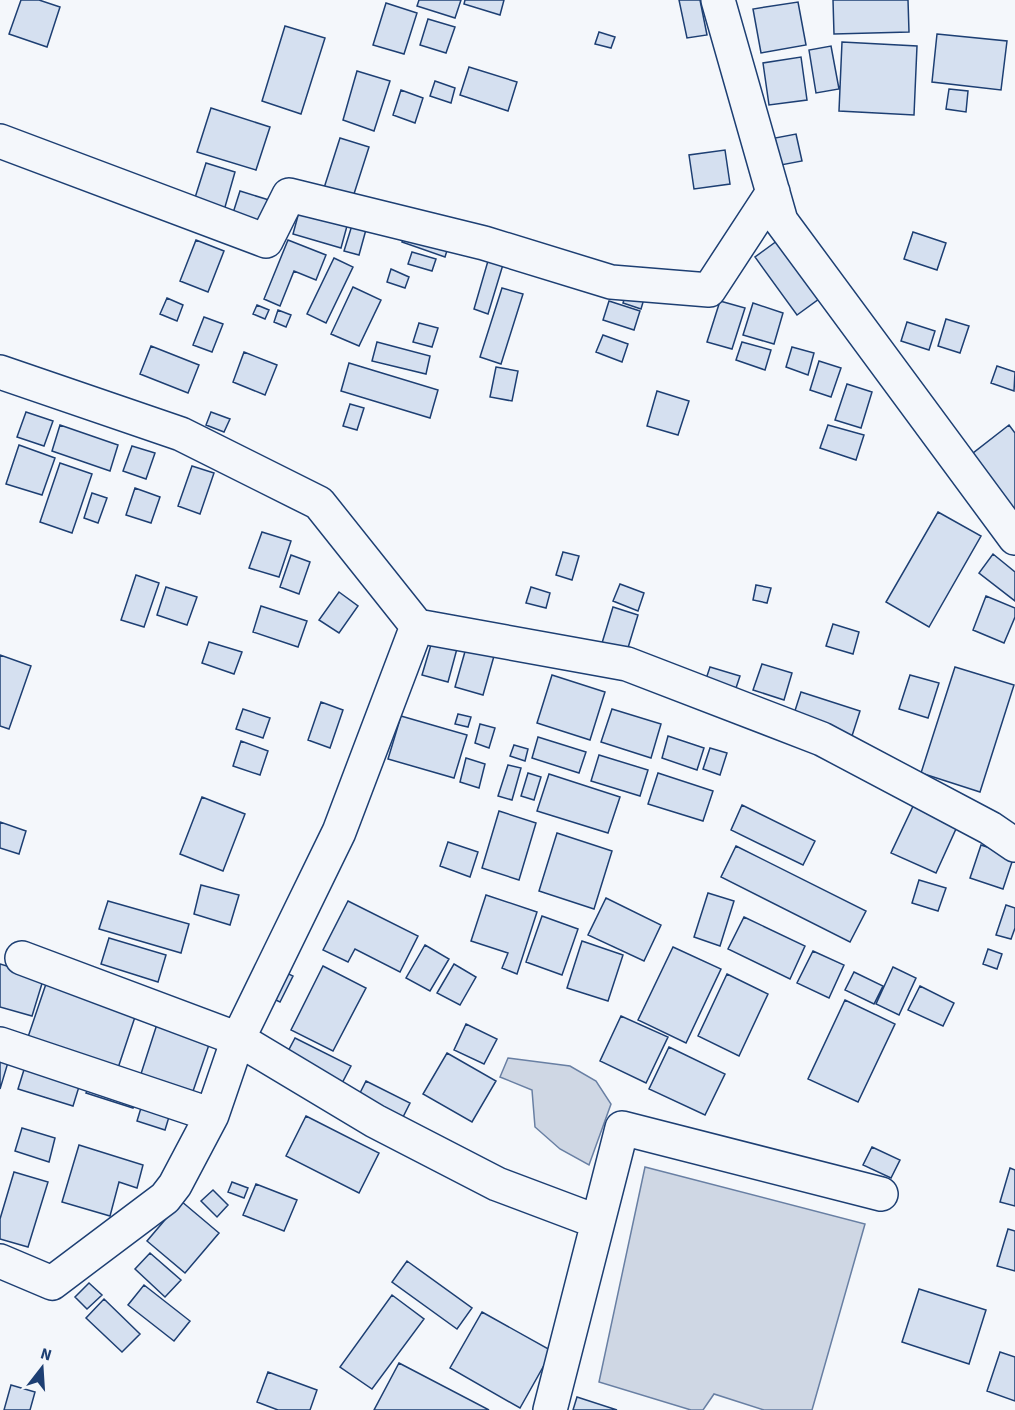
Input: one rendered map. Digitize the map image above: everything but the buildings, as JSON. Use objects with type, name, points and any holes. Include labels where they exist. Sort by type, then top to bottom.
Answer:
[{"type":"street","points":[[718,0],[781,221],[1015,538]]},
{"type":"street","points":[[0,141],[266,241],[289,195],[484,243],[611,282],[709,290],[773,192]]},
{"type":"street","points":[[0,372],[181,434],[319,503],[417,626],[627,664],[822,739],[990,828],[1015,845]]},
{"type":"street","points":[[0,1261],[52,1283],[165,1198],[175,1185],[212,1115],[238,1039],[339,832],[417,626]]},
{"type":"street","points":[[22,958],[238,1039],[375,1121],[497,1184],[598,1222]]},
{"type":"street","points":[[0,1044],[212,1115]]},
{"type":"street","points":[[550,1410],[622,1128],[881,1194]]},
{"type":"shaded area","points":[[508,1058],[570,1066],[596,1081],[611,1104],[589,1165],[560,1149],[535,1127],[532,1090],[500,1077]]},
{"type":"shaded area","points":[[645,1167],[865,1224],[812,1410],[764,1410],[714,1394],[703,1410],[691,1410],[599,1382]]}]
